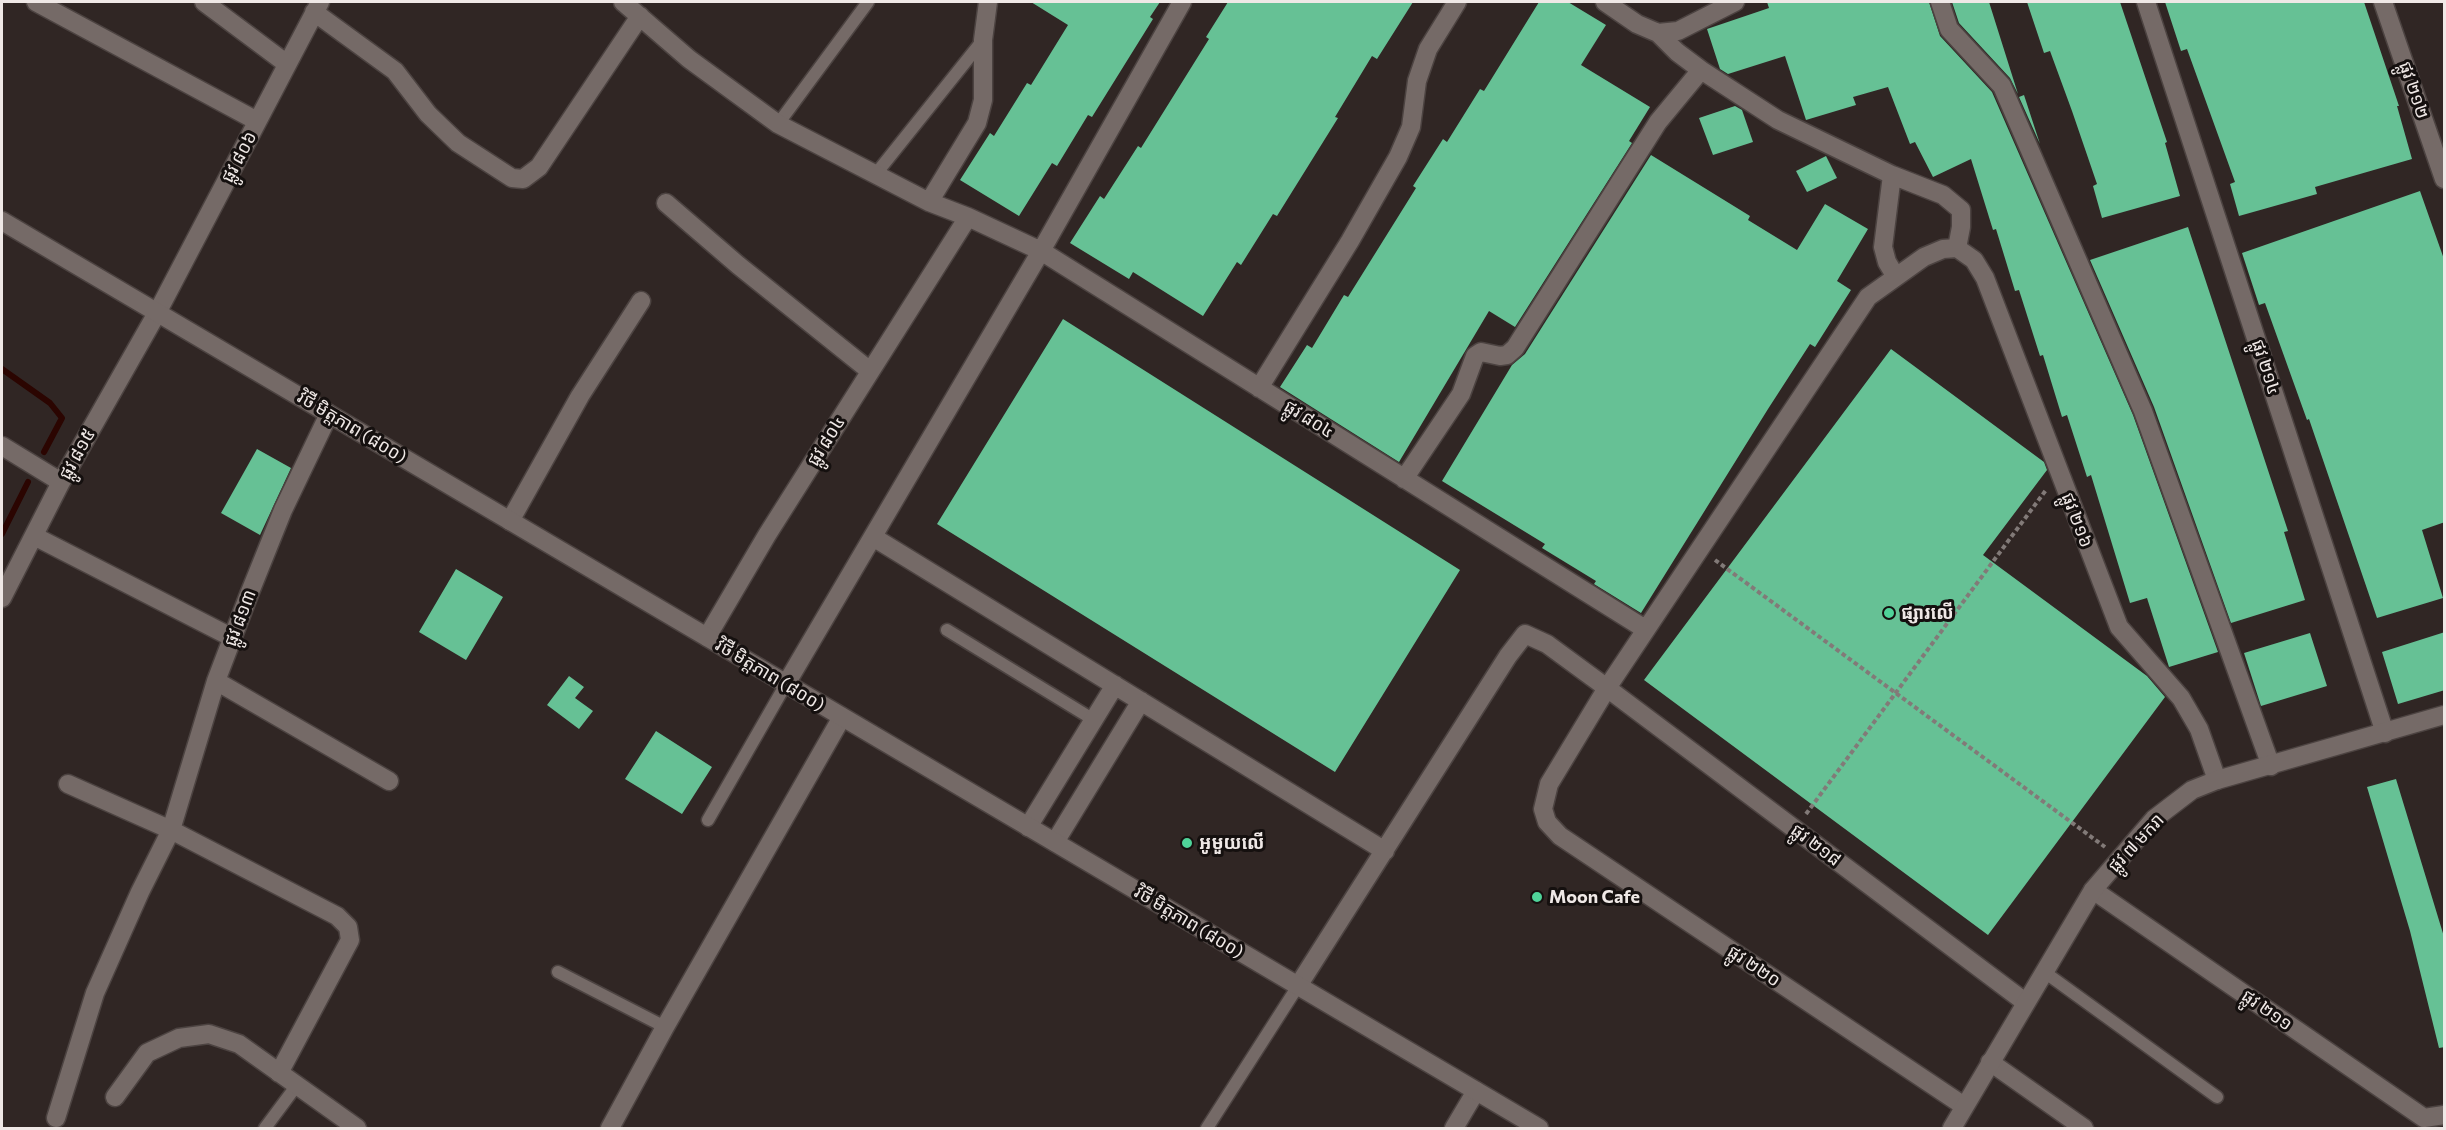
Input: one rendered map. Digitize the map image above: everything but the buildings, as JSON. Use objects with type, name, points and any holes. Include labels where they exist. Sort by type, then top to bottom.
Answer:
[{"type":"street","points":[[36,2],[257,121]]},
{"type":"street","points":[[204,2],[287,64]]},
{"type":"street","name":"ផ្លូវ ៨០៤","points":[[623,2],[689,59],[777,124],[929,202],[968,217],[1041,251],[1645,629]]},
{"type":"street","points":[[929,202],[977,123],[983,100],[983,40],[988,2]]},
{"type":"street","points":[[786,684],[1041,251],[1182,2]]},
{"type":"street","points":[[1259,388],[1350,241],[1398,157],[1411,127],[1417,81],[1428,49],[1456,2]]},
{"type":"street","points":[[1605,2],[1638,24],[1658,33],[1677,52],[1701,70],[1778,120],[1892,175],[1943,195],[1961,210],[1957,248],[1943,249],[1924,257],[1868,297],[1607,688]]},
{"type":"street","points":[[1658,33],[1678,31],[1735,2]]},
{"type":"street","points":[[1940,2],[1949,29],[2002,86],[2007,97],[2143,411],[2271,766]]},
{"type":"street","name":"ផ្លូវ ២១៤","points":[[2146,2],[2385,733]]},
{"type":"street","name":"ផ្លូវ ២១២","points":[[2383,2],[2445,179]]},
{"type":"street","points":[[317,7],[394,71],[428,114],[458,143],[512,178],[523,179],[539,167],[640,16]]},
{"type":"street","name":"ផ្លូវ ៨០៦","points":[[157,313],[317,7]]},
{"type":"street","points":[[1404,479],[1461,394],[1475,356],[1482,352],[1500,356],[1507,355],[1515,348],[1658,122],[1701,70]]},
{"type":"street","points":[[1892,175],[1883,247],[1887,261],[1896,277]]},
{"type":"street","points":[[666,203],[738,265],[870,371]]},
{"type":"street","name":"ផ្លូវ ៨០៤","points":[[707,637],[767,535],[968,217]]},
{"type":"street","name":"វិថី មិត្តភាព (៨០០)","points":[[2,221],[1539,1128]]},
{"type":"street","name":"ផ្លូវ ២១៦","points":[[1957,248],[1974,260],[1984,278],[2119,627],[2181,698],[2199,729],[2217,780]]},
{"type":"street","points":[[510,521],[580,396],[641,302]]},
{"type":"street","name":"ផ្លូវ ៨១៥","points":[[2,598],[61,482],[157,313]]},
{"type":"street","name":"ផ្លូវ ៨១៣","points":[[56,1118],[95,993],[140,892],[171,830],[216,681],[283,510],[329,414]]},
{"type":"street","points":[[2,446],[61,482]]},
{"type":"street","points":[[34,536],[233,638]]},
{"type":"street","points":[[873,537],[1385,851],[1298,986]]},
{"type":"street","name":"ផ្លូវ ២១៨","points":[[1385,851],[1508,656],[1525,634],[1547,644],[1607,688],[2025,1002]]},
{"type":"street","points":[[216,681],[389,781]]},
{"type":"street","points":[[1028,826],[1115,685]]},
{"type":"street","name":"ផ្លូវ ២២០","points":[[1607,688],[1549,784],[1543,809],[1547,822],[1560,836],[1964,1106]]},
{"type":"street","points":[[1054,842],[1141,701]]},
{"type":"street","name":"ផ្លូវ ៧ មករា","points":[[1952,1128],[2093,890],[2154,819],[2192,790],[2217,780],[2445,715]]},
{"type":"street","points":[[610,1128],[842,717]]},
{"type":"street","points":[[68,784],[171,830],[337,916],[348,927],[350,940],[279,1073]]},
{"type":"street","name":"ផ្លូវ ២១១","points":[[2093,890],[2420,1123],[2445,1115]]},
{"type":"street","points":[[115,1098],[147,1053],[179,1038],[209,1034],[238,1044],[357,1128]]},
{"type":"street","points":[[1990,1062],[2084,1128]]},
{"type":"street","points":[[1454,1128],[1476,1091]]},
{"type":"lane","points":[[777,124],[868,2]]},
{"type":"lane","points":[[875,175],[983,40]]},
{"type":"lane","points":[[947,630],[1094,720]]},
{"type":"lane","points":[[708,820],[786,684]]},
{"type":"lane","points":[[2043,971],[2217,1097]]},
{"type":"lane","points":[[558,972],[665,1027]]},
{"type":"lane","points":[[1207,1128],[1298,986]]},
{"type":"lane","points":[[265,1128],[297,1085]]},
{"type":"path","points":[[1795,829],[2059,472]]},
{"type":"path","points":[[1700,548],[2121,858]]},
{"type":"waterway","points":[[2,369],[50,403],[62,418],[44,452]]},
{"type":"waterway","points":[[2,534],[28,482]]},
{"type":"place","name":"ផ្សារលើ","points":[[1889,613]]},
{"type":"place","name":"អូមួយលេី","points":[[1187,843]]},
{"type":"place","name":"Moon Cafe","points":[[1537,897]]}]
